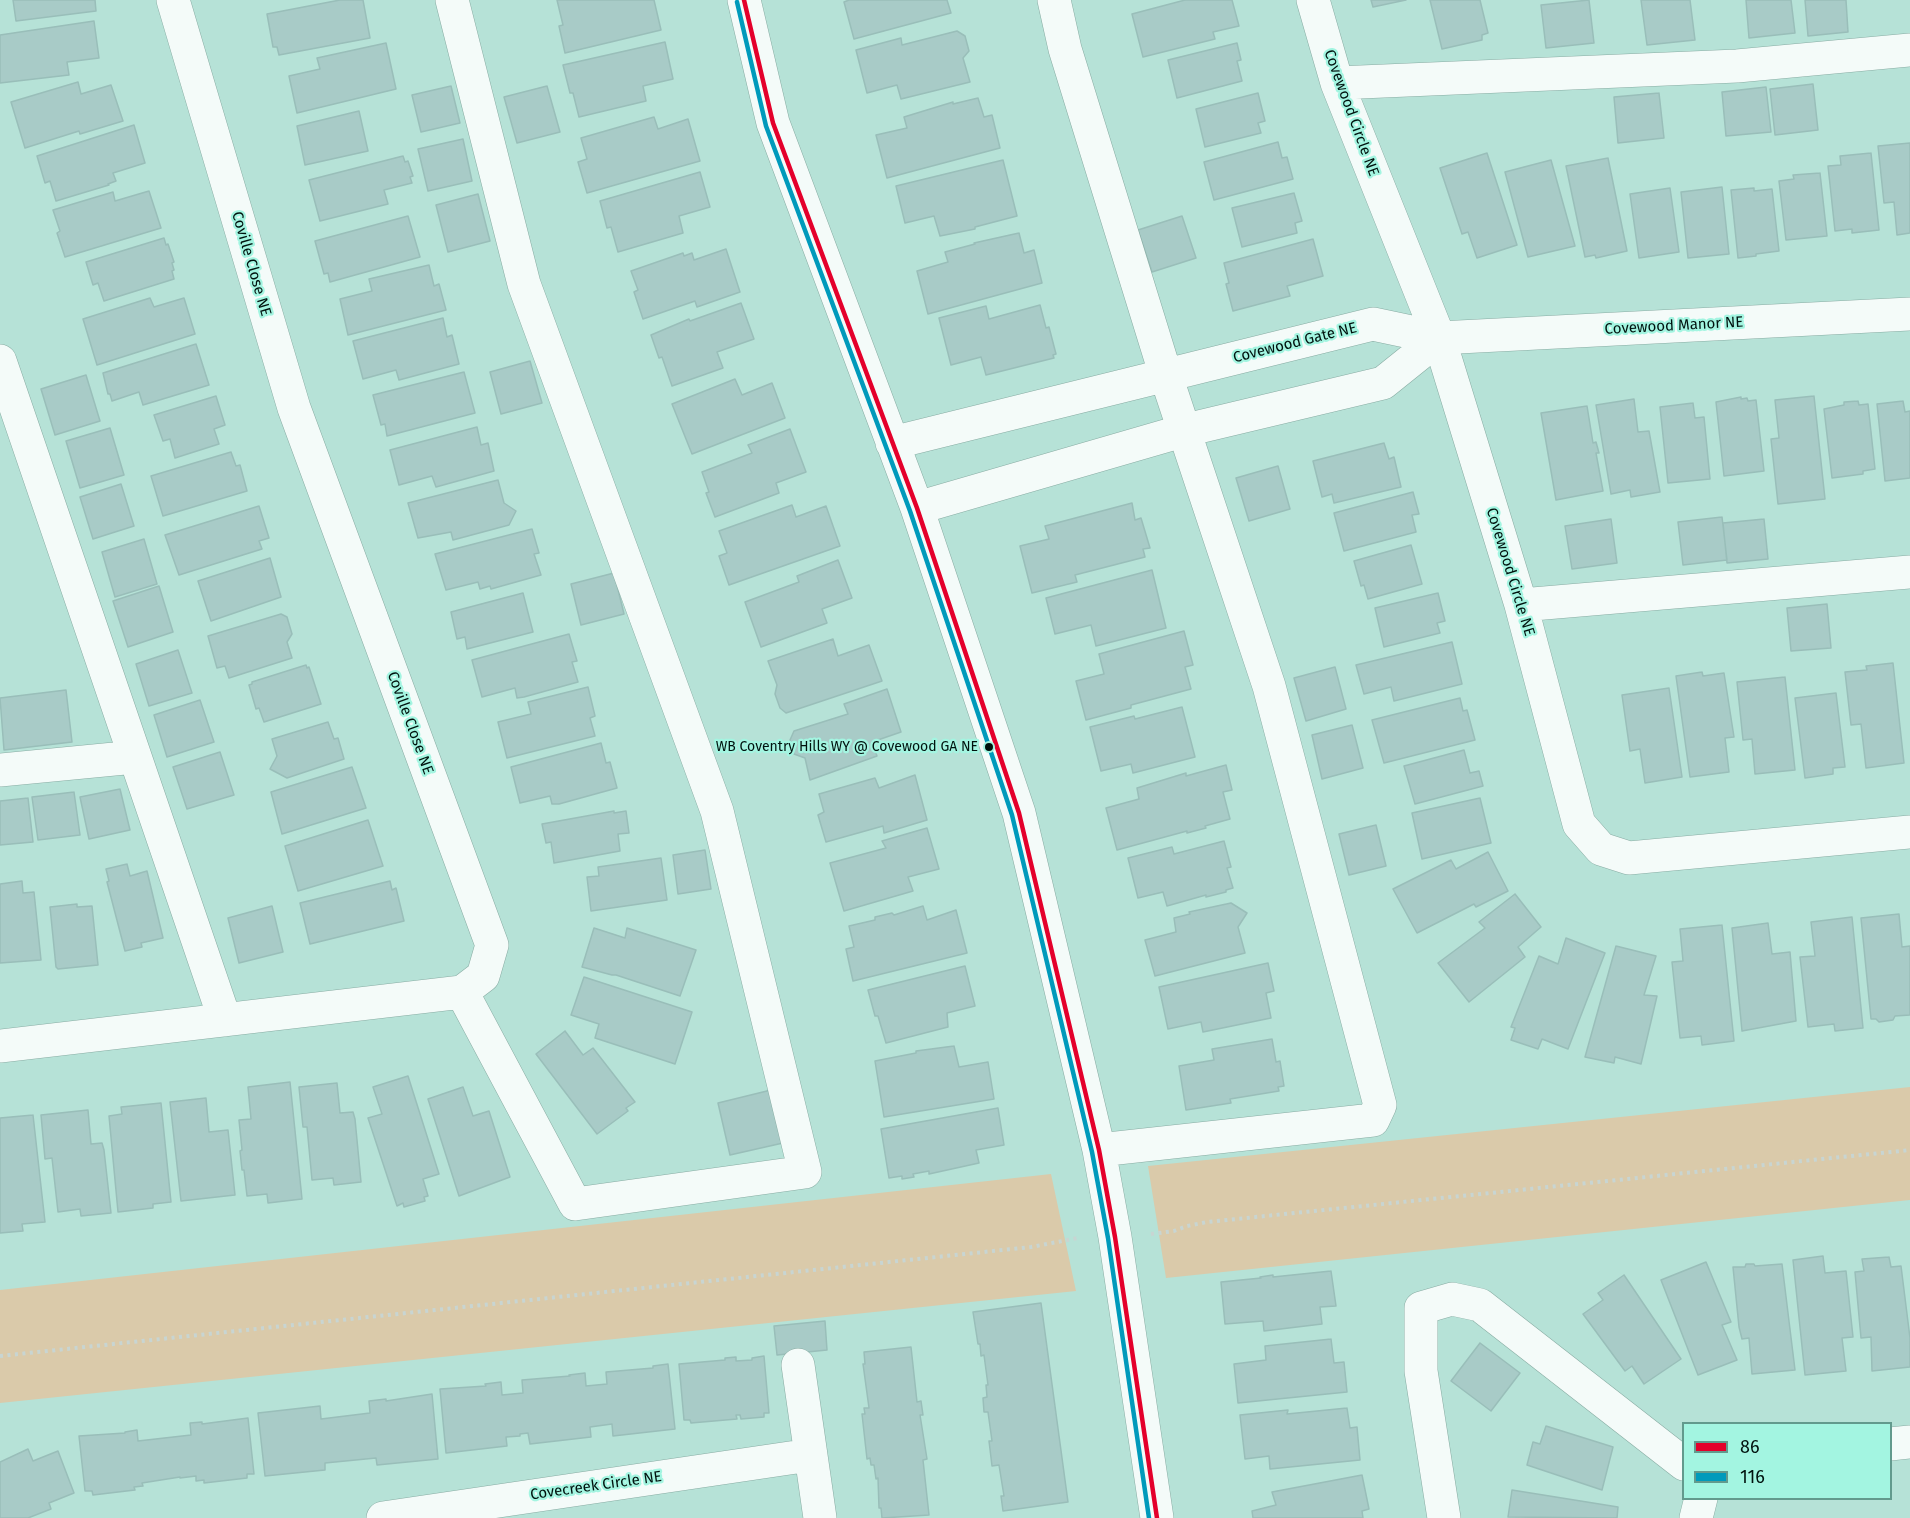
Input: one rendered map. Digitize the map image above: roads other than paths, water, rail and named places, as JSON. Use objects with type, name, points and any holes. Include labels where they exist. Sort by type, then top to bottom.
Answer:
[{"type":"street","name":"Coville Close NE","points":[[173,0],[294,408],[492,945],[483,976],[462,992]]},
{"type":"street","points":[[0,1046],[462,992],[574,1204],[805,1172],[717,811],[524,284],[453,0]]},
{"type":"street","points":[[744,0],[773,123],[917,508],[1019,813],[1099,1150],[1116,1237],[1157,1518]]},
{"type":"street","points":[[1054,0],[1065,49],[1166,376],[1186,430],[1269,686],[1380,1105],[1373,1120],[1099,1150]]},
{"type":"street","name":"Covewood Circle NE","points":[[1313,0],[1337,83],[1439,338],[1521,605],[1579,824],[1601,849],[1629,858],[1910,832]]},
{"type":"street","points":[[1337,83],[1737,66],[1910,50]]},
{"type":"street","name":"Covewood Manor NE","points":[[1439,338],[1910,314]]},
{"type":"street","name":"Covewood Gate NE","points":[[892,443],[1372,324],[1439,338]]},
{"type":"street","points":[[917,508],[1186,430],[1383,383],[1439,338]]},
{"type":"street","points":[[0,361],[225,1020]]},
{"type":"street","points":[[1521,605],[1910,572]]},
{"type":"street","points":[[0,770],[135,757]]},
{"type":"street","points":[[1444,1518],[1421,1371],[1421,1308],[1452,1299],[1480,1305],[1682,1463]]},
{"type":"street","points":[[798,1365],[820,1518]]},
{"type":"street","points":[[1892,1444],[1910,1442]]},
{"type":"street","name":"Covecreek Circle NE","points":[[383,1518],[810,1455]]},
{"type":"street","points":[[1696,1518],[1700,1500]]},
{"type":"place","name":"WB Coventry Hills WY @ Covewood GA NE","points":[[989,747]]}]
